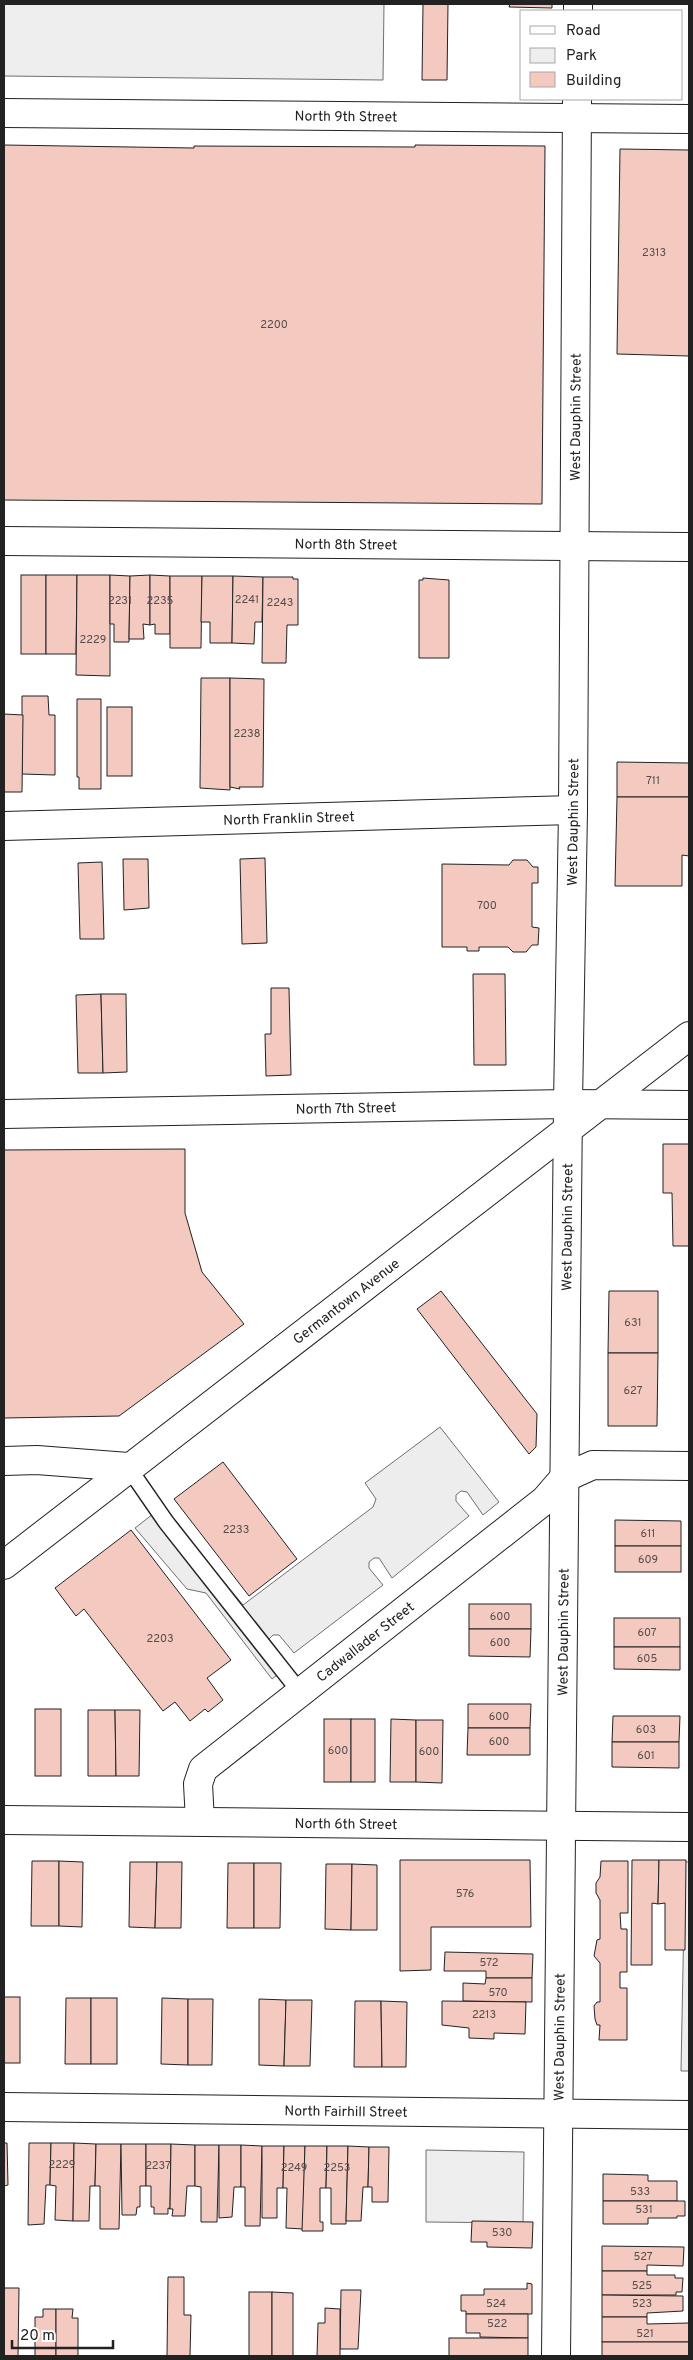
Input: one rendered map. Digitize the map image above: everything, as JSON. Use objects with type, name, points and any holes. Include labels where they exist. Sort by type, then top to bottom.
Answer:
[{"type":"street","name":"North 9th Street","points":[[4,113],[577,109],[689,119]]},
{"type":"street","name":"West Dauphin Street","points":[[556,2356],[564,1478],[573,810],[577,109]]},
{"type":"street","name":"North 8th Street","points":[[4,541],[689,547]]},
{"type":"street","name":"North Franklin Street","points":[[4,826],[573,810]]},
{"type":"street","points":[[602,1104],[689,1036]]},
{"type":"street","name":"North 7th Street","points":[[4,1114],[568,1116],[602,1104],[689,1105]]},
{"type":"street","name":"Germantown Avenue","points":[[4,1565],[568,1116]]},
{"type":"street","points":[[4,1461],[37,1460],[128,1467]]},
{"type":"street","points":[[564,1478],[593,1465],[689,1466]]},
{"type":"street","name":"Cadwallader Street","points":[[200,1821],[198,1784],[202,1769],[545,1500],[564,1478]]},
{"type":"street","name":"North 6th Street","points":[[4,1820],[689,1827]]},
{"type":"street","name":"North Fairhill Street","points":[[4,2107],[689,2115]]},
{"type":"lane","points":[[128,1467],[166,1522],[300,1692]]},
{"type":"green space","points":[[4,4],[384,4],[383,80],[4,76]]},
{"type":"green space","points":[[685,1862],[689,1862],[689,2071],[681,2071]]},
{"type":"green space","points":[[426,2150],[524,2152],[523,2223],[426,2222]]},
{"type":"shaded area","points":[[440,1427],[499,1502],[483,1515],[467,1492],[461,1491],[456,1495],[456,1501],[469,1516],[392,1578],[379,1558],[374,1558],[369,1562],[369,1568],[383,1585],[294,1653],[279,1635],[273,1635],[269,1639],[271,1646],[287,1667],[272,1679],[206,1593],[187,1589],[135,1528],[162,1507],[243,1605],[373,1507],[376,1499],[365,1483]]},
{"type":"building","points":[[423,4],[448,4],[447,80],[422,80]]},
{"type":"building","points":[[510,4],[552,4],[552,8],[509,7]]},
{"type":"building","points":[[4,145],[194,148],[194,146],[545,146],[542,504],[4,500]]},
{"type":"building","points":[[620,149],[689,150],[689,356],[617,354]]},
{"type":"building","points":[[21,575],[46,575],[46,654],[21,654]]},
{"type":"building","points":[[46,575],[77,575],[76,654],[46,654]]},
{"type":"building","points":[[77,575],[110,575],[110,676],[76,675]]},
{"type":"building","points":[[110,575],[130,576],[129,642],[114,642],[114,624],[110,624]]},
{"type":"building","points":[[150,575],[150,625],[143,624],[144,639],[129,639],[130,576]]},
{"type":"building","points":[[150,575],[170,576],[170,634],[155,634],[155,624],[150,625]]},
{"type":"building","points":[[170,576],[202,576],[201,648],[170,648]]},
{"type":"building","points":[[202,576],[233,576],[232,643],[210,643],[210,622],[201,622]]},
{"type":"building","points":[[233,576],[263,577],[262,622],[255,622],[254,644],[232,643]]},
{"type":"building","points":[[263,577],[293,577],[293,579],[298,579],[298,625],[287,625],[286,663],[262,663]]},
{"type":"building","points":[[423,578],[449,580],[449,658],[419,658],[419,580],[423,580]]},
{"type":"building","points":[[201,678],[230,678],[230,790],[200,788]]},
{"type":"building","points":[[230,678],[264,679],[263,787],[239,787],[240,789],[230,787]]},
{"type":"building","points":[[22,696],[48,696],[49,715],[55,715],[55,775],[22,774]]},
{"type":"building","points":[[77,699],[101,699],[101,789],[79,789],[79,777],[77,777]]},
{"type":"building","points":[[107,707],[132,707],[132,776],[107,776]]},
{"type":"building","points":[[4,714],[23,715],[22,792],[4,792]]},
{"type":"building","points":[[617,762],[689,763],[689,797],[617,797]]},
{"type":"building","points":[[617,797],[689,797],[689,856],[682,855],[682,886],[615,886]]},
{"type":"building","points":[[265,858],[267,943],[242,944],[240,859]]},
{"type":"building","points":[[123,859],[148,859],[149,908],[124,910]]},
{"type":"building","points":[[513,860],[527,860],[533,867],[538,867],[538,883],[532,883],[532,927],[539,928],[538,945],[532,945],[526,952],[513,952],[508,947],[479,947],[479,951],[467,951],[467,947],[442,947],[442,864],[509,865]]},
{"type":"building","points":[[102,862],[104,939],[80,939],[78,863]]},
{"type":"building","points":[[473,974],[505,974],[506,1065],[474,1065]]},
{"type":"building","points":[[271,988],[289,988],[291,1075],[266,1076],[265,1034],[271,1034]]},
{"type":"building","points":[[101,994],[103,1073],[78,1073],[76,995]]},
{"type":"building","points":[[101,994],[126,994],[127,1072],[103,1073]]},
{"type":"building","points":[[663,1144],[689,1144],[689,1246],[673,1246],[672,1193],[663,1193]]},
{"type":"building","points":[[185,1149],[185,1213],[202,1272],[244,1324],[119,1416],[4,1418],[4,1150]]},
{"type":"building","points":[[441,1291],[537,1414],[536,1447],[529,1454],[417,1309]]},
{"type":"building","points":[[609,1291],[658,1291],[658,1353],[608,1353]]},
{"type":"building","points":[[608,1353],[658,1353],[657,1426],[608,1426]]},
{"type":"building","points":[[223,1462],[297,1559],[249,1596],[174,1499]]},
{"type":"building","points":[[615,1520],[681,1521],[681,1546],[615,1546]]},
{"type":"building","points":[[131,1530],[231,1660],[207,1678],[223,1700],[208,1712],[205,1709],[190,1721],[175,1702],[163,1711],[84,1609],[76,1616],[55,1588]]},
{"type":"building","points":[[615,1546],[681,1546],[681,1572],[615,1572]]},
{"type":"building","points":[[469,1604],[531,1604],[531,1629],[469,1629]]},
{"type":"building","points":[[614,1618],[680,1618],[680,1647],[614,1647]]},
{"type":"building","points":[[469,1629],[531,1629],[530,1657],[469,1656]]},
{"type":"building","points":[[614,1647],[680,1647],[680,1670],[614,1669]]},
{"type":"building","points":[[468,1704],[531,1704],[530,1728],[468,1728]]},
{"type":"building","points":[[35,1709],[61,1709],[61,1776],[35,1776]]},
{"type":"building","points":[[88,1710],[115,1710],[116,1776],[88,1776]]},
{"type":"building","points":[[115,1710],[140,1710],[139,1776],[116,1776]]},
{"type":"building","points":[[613,1716],[680,1716],[679,1742],[612,1742]]},
{"type":"building","points":[[324,1719],[351,1719],[351,1782],[324,1782]]},
{"type":"building","points":[[351,1719],[375,1719],[375,1782],[351,1782]]},
{"type":"building","points":[[391,1719],[416,1720],[416,1782],[390,1782]]},
{"type":"building","points":[[416,1720],[443,1720],[442,1783],[416,1782]]},
{"type":"building","points":[[468,1728],[530,1728],[530,1755],[467,1755]]},
{"type":"building","points":[[612,1742],[679,1742],[679,1768],[612,1767]]},
{"type":"building","points":[[400,1860],[530,1860],[531,1927],[431,1927],[431,1970],[400,1971]]},
{"type":"building","points":[[632,1860],[659,1860],[658,1904],[652,1903],[652,1965],[631,1965]]},
{"type":"building","points":[[659,1860],[686,1860],[685,1950],[665,1950],[665,1903],[658,1904]]},
{"type":"building","points":[[32,1861],[59,1861],[59,1926],[31,1926]]},
{"type":"building","points":[[59,1861],[83,1862],[82,1927],[59,1926]]},
{"type":"building","points":[[601,1861],[628,1861],[628,1913],[620,1913],[621,1929],[627,1929],[627,1972],[620,1972],[620,1988],[627,1988],[627,2040],[599,2040],[600,2025],[597,2025],[595,2019],[594,2006],[597,2002],[600,2002],[600,1963],[594,1956],[597,1940],[600,1939],[600,1900],[596,1893],[596,1883],[600,1877]]},
{"type":"building","points":[[130,1862],[157,1862],[155,1928],[129,1927]]},
{"type":"building","points":[[157,1862],[182,1862],[181,1928],[155,1928]]},
{"type":"building","points":[[228,1863],[254,1863],[254,1928],[227,1928]]},
{"type":"building","points":[[254,1863],[281,1863],[280,1928],[254,1928]]},
{"type":"building","points":[[326,1864],[352,1864],[351,1930],[325,1929]]},
{"type":"building","points":[[352,1864],[377,1865],[377,1930],[351,1930]]},
{"type":"building","points":[[445,1952],[533,1954],[532,1978],[486,1978],[486,1971],[444,1971]]},
{"type":"building","points":[[486,1978],[532,1978],[532,2002],[463,2001],[463,1983],[485,1984]]},
{"type":"building","points":[[4,1997],[20,1997],[20,2063],[4,2063]]},
{"type":"building","points":[[66,1998],[91,1998],[91,2064],[65,2064]]},
{"type":"building","points":[[91,1998],[117,1998],[117,2064],[91,2064]]},
{"type":"building","points":[[162,1998],[188,1999],[188,2065],[161,2064]]},
{"type":"building","points":[[188,1999],[213,1999],[212,2065],[188,2065]]},
{"type":"building","points":[[259,1999],[286,2000],[284,2066],[259,2065]]},
{"type":"building","points":[[286,2000],[312,2000],[310,2066],[284,2066]]},
{"type":"building","points":[[355,2001],[381,2001],[382,2067],[354,2067]]},
{"type":"building","points":[[381,2001],[407,2002],[406,2067],[382,2067]]},
{"type":"building","points":[[442,2001],[526,2002],[525,2034],[494,2033],[494,2039],[469,2038],[469,2028],[442,2025]]},
{"type":"building","points":[[4,2143],[7,2143],[8,2185],[4,2186]]},
{"type":"building","points":[[29,2143],[51,2143],[50,2185],[46,2185],[44,2224],[28,2225]]},
{"type":"building","points":[[51,2143],[74,2143],[73,2221],[55,2220],[56,2186],[50,2185]]},
{"type":"building","points":[[74,2143],[96,2144],[95,2186],[90,2186],[89,2221],[73,2221]]},
{"type":"building","points":[[96,2144],[121,2144],[119,2229],[100,2229],[100,2186],[95,2186]]},
{"type":"building","points":[[121,2144],[146,2144],[146,2186],[140,2186],[140,2207],[137,2207],[136,2215],[122,2215]]},
{"type":"building","points":[[146,2144],[171,2144],[170,2209],[168,2208],[168,2214],[154,2214],[154,2207],[151,2207],[151,2186],[146,2186]]},
{"type":"building","points":[[171,2144],[195,2145],[195,2186],[187,2186],[185,2216],[172,2216],[173,2209],[170,2209]]},
{"type":"building","points":[[195,2145],[219,2145],[217,2222],[201,2222],[201,2187],[195,2186]]},
{"type":"building","points":[[219,2145],[241,2145],[241,2187],[234,2187],[232,2217],[219,2218]]},
{"type":"building","points":[[241,2145],[262,2146],[260,2226],[245,2226],[245,2187],[241,2187]]},
{"type":"building","points":[[262,2146],[284,2146],[283,2188],[277,2188],[277,2218],[262,2218]]},
{"type":"building","points":[[284,2146],[305,2146],[303,2229],[286,2228],[287,2188],[283,2188]]},
{"type":"building","points":[[305,2146],[327,2146],[326,2188],[320,2188],[320,2222],[323,2222],[323,2231],[302,2231]]},
{"type":"building","points":[[327,2146],[348,2146],[346,2224],[331,2224],[331,2188],[326,2188]]},
{"type":"building","points":[[348,2146],[369,2147],[368,2187],[363,2187],[361,2221],[346,2221]]},
{"type":"building","points":[[369,2147],[389,2147],[388,2202],[372,2202],[372,2187],[368,2187]]},
{"type":"building","points":[[603,2174],[648,2175],[648,2181],[677,2181],[677,2201],[603,2201]]},
{"type":"building","points":[[603,2201],[685,2201],[685,2216],[677,2216],[677,2218],[648,2218],[648,2224],[603,2224]]},
{"type":"building","points":[[472,2221],[533,2222],[532,2248],[487,2247],[487,2242],[471,2242]]},
{"type":"building","points":[[602,2246],[684,2247],[683,2266],[647,2265],[647,2271],[602,2271]]},
{"type":"building","points":[[602,2271],[647,2271],[647,2275],[675,2275],[675,2278],[683,2278],[682,2292],[676,2292],[676,2295],[602,2295]]},
{"type":"building","points":[[168,2277],[184,2277],[184,2315],[191,2315],[190,2356],[167,2356]]},
{"type":"building","points":[[527,2283],[532,2284],[532,2314],[466,2314],[466,2311],[461,2311],[461,2295],[484,2295],[484,2289],[527,2289]]},
{"type":"building","points":[[4,2288],[19,2288],[18,2356],[4,2356]]},
{"type":"building","points":[[341,2290],[361,2290],[358,2349],[340,2349]]},
{"type":"building","points":[[249,2292],[272,2292],[272,2356],[249,2356]]},
{"type":"building","points":[[272,2292],[293,2293],[293,2356],[272,2356]]},
{"type":"building","points":[[602,2295],[683,2296],[683,2311],[647,2313],[647,2317],[602,2317]]},
{"type":"building","points":[[325,2308],[340,2309],[340,2356],[317,2356],[318,2323],[325,2323]]},
{"type":"building","points":[[43,2309],[56,2309],[56,2356],[35,2356],[35,2317],[43,2317]]},
{"type":"building","points":[[56,2309],[73,2309],[72,2318],[78,2318],[78,2356],[56,2356]]},
{"type":"building","points":[[466,2314],[528,2314],[528,2338],[480,2337],[480,2333],[466,2333]]},
{"type":"building","points":[[602,2317],[647,2317],[647,2324],[689,2323],[689,2342],[602,2342]]},
{"type":"building","points":[[449,2338],[528,2338],[528,2356],[449,2356]]},
{"type":"building","points":[[602,2342],[689,2342],[689,2356],[602,2356]]}]
